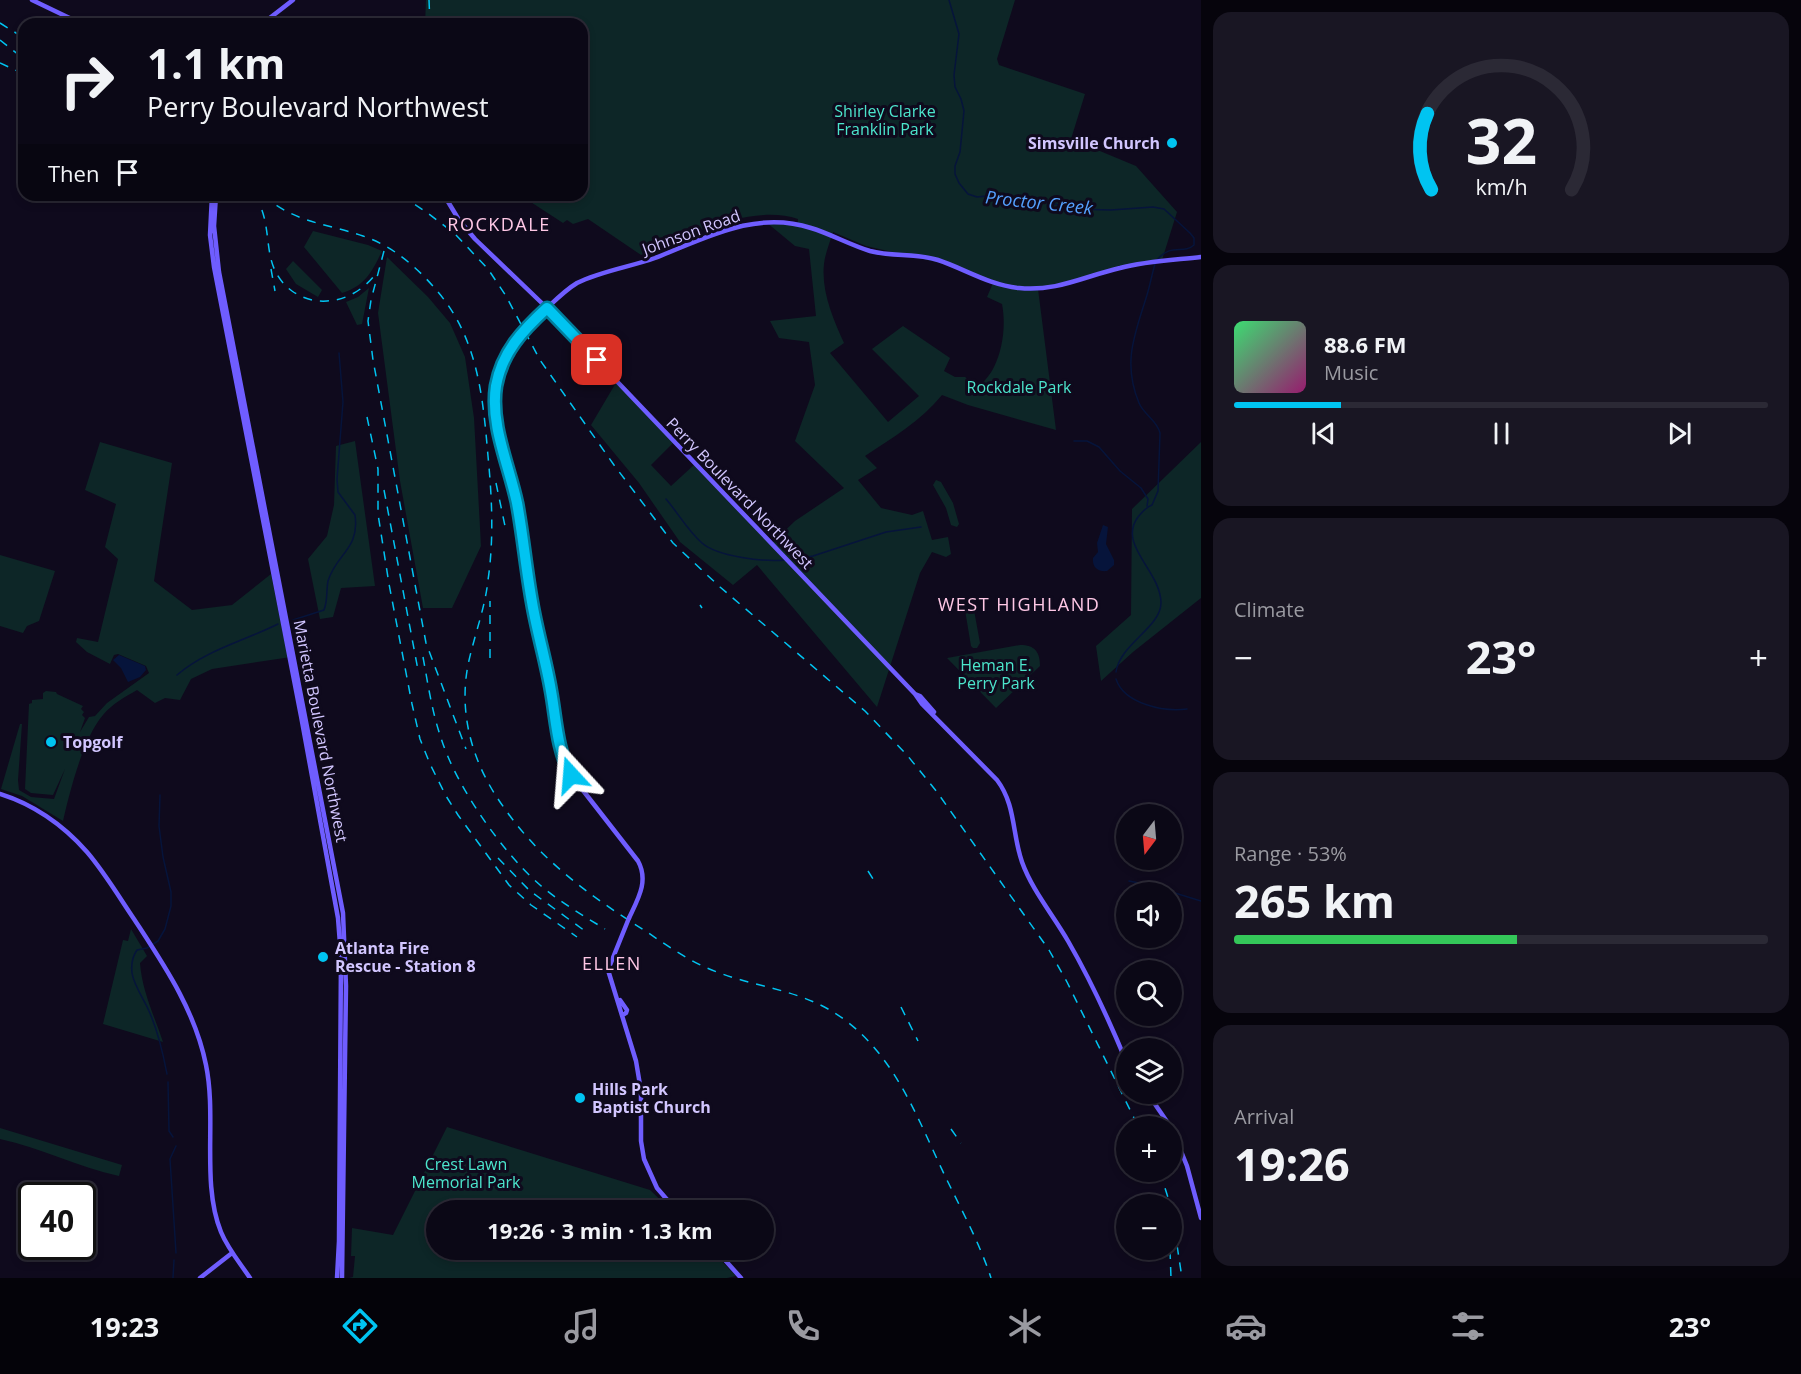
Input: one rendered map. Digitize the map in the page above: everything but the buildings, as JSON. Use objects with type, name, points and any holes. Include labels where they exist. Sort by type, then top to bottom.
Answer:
[{"type":"street","points":[[32,0],[70,18]]},
{"type":"street","points":[[270,18],[293,0]]},
{"type":"street","points":[[213,201],[210,235],[214,267],[300,707],[338,918],[341,980],[337,1278]]},
{"type":"street","name":"Marietta Boulevard Northwest","points":[[214,201],[219,272],[343,913],[346,996],[342,1278]]},
{"type":"street","name":"Perry Boulevard Northwest","points":[[448,201],[459,220],[475,239],[547,308],[922,704],[997,780],[1006,794],[1013,813],[1022,862],[1073,950],[1116,1039]]},
{"type":"street","name":"Johnson Road","points":[[667,1200],[657,1188],[644,1159],[641,1141],[641,1091],[636,1061],[624,1015],[619,1011],[623,1007],[616,996],[607,971],[643,885],[642,869],[571,775],[564,760],[547,666],[532,603],[517,503],[496,418],[495,395],[504,359],[520,334],[536,318],[568,289],[584,280],[646,261],[719,231],[755,222],[810,227],[865,249],[887,254],[921,256],[988,281],[1019,288],[1063,286],[1122,267],[1201,257]]},
{"type":"street","points":[[0,794],[36,809],[75,839],[100,868],[181,995],[204,1055],[211,1104],[212,1196],[218,1225],[232,1253],[250,1278]]},
{"type":"street","points":[[1182,1154],[1201,1218]]},
{"type":"street","points":[[200,1278],[232,1253]]},
{"type":"street","points":[[725,1260],[741,1278]]},
{"type":"green space","points":[[426,0],[1015,0],[997,59],[999,65],[1085,94],[1071,139],[1136,166],[1177,212],[1162,260],[1113,269],[1038,289],[1056,430],[968,405],[942,395],[916,421],[865,456],[877,468],[858,480],[881,508],[912,515],[923,511],[932,540],[948,537],[951,554],[946,557],[932,552],[920,573],[877,707],[757,565],[733,585],[680,542],[639,483],[591,425],[617,381],[674,442],[651,465],[671,486],[695,464],[772,543],[795,521],[844,488],[795,441],[815,385],[809,342],[779,338],[770,321],[816,316],[809,249],[795,246],[766,222],[794,223],[798,222],[798,219],[779,215],[760,215],[739,219],[698,231],[641,255],[588,219],[573,224],[567,220],[563,223],[529,201],[588,201],[588,18],[425,18]],"holes":[[[833,232],[866,246],[958,267],[993,283],[987,297],[1002,304],[1003,336],[994,367],[979,387],[965,377],[955,377],[944,371],[950,358],[903,326],[872,349],[919,396],[888,422],[830,353],[844,343],[832,315],[824,284],[825,260]]]},
{"type":"green space","points":[[313,231],[368,245],[382,251],[367,277],[357,286],[342,293],[304,247]]},
{"type":"green space","points":[[387,257],[428,297],[450,323],[465,357],[474,418],[481,546],[452,608],[423,608],[400,481],[378,313]]},
{"type":"green space","points":[[293,261],[322,290],[318,297],[296,284],[286,269]]},
{"type":"green space","points":[[369,288],[362,324],[357,325],[346,302],[358,297]]},
{"type":"green space","points":[[355,441],[375,586],[341,588],[333,617],[320,619],[308,559],[327,536],[334,505],[336,446]]},
{"type":"green space","points":[[100,442],[172,463],[154,581],[192,610],[232,605],[271,574],[283,634],[291,657],[212,669],[191,679],[180,700],[165,698],[155,703],[137,690],[115,704],[103,715],[89,737],[78,765],[63,821],[22,796],[1,789],[20,724],[22,724],[19,790],[31,797],[54,799],[65,769],[53,795],[31,793],[25,789],[29,704],[32,700],[43,699],[43,693],[46,691],[56,692],[83,706],[82,715],[85,718],[80,732],[89,717],[95,716],[107,703],[149,673],[146,666],[118,654],[114,655],[110,664],[87,652],[76,642],[77,638],[98,642],[118,559],[105,547],[116,504],[85,490]]},
{"type":"green space","points":[[1201,442],[1201,598],[1133,652],[1101,681],[1096,646],[1131,615],[1132,509]]},
{"type":"green space","points":[[936,480],[941,482],[953,503],[959,524],[957,527],[951,525],[946,508],[933,485]]},
{"type":"green space","points":[[0,555],[55,571],[39,621],[27,626],[23,633],[0,626]]},
{"type":"green space","points":[[968,606],[973,607],[974,610],[980,643],[977,648],[971,646],[965,610]]},
{"type":"green space","name":"Heman E. Perry Park","points":[[1020,645],[1036,650],[1040,666],[996,708],[947,658]]},
{"type":"green space","points":[[131,929],[147,956],[140,963],[141,973],[163,1042],[103,1024],[123,940],[128,941]]},
{"type":"green space","name":"Crest Lawn Memorial Park","points":[[447,1127],[650,1190],[660,1200],[426,1200],[426,1260],[721,1260],[736,1276],[727,1278],[349,1278],[353,1277],[355,1256],[351,1256],[352,1228],[393,1235]]},
{"type":"green space","points":[[0,1128],[122,1165],[119,1176],[0,1139]]},
{"type":"water","points":[[1103,525],[1108,527],[1106,544],[1114,560],[1114,565],[1107,571],[1096,568],[1093,561],[1098,552],[1097,543]]},
{"type":"water","points":[[119,655],[145,666],[146,670],[140,677],[128,682],[121,668],[113,660]]},
{"type":"waterway","name":"Proctor Creek","points":[[949,0],[959,34],[954,75],[955,87],[964,111],[960,152],[955,166],[955,174],[959,183],[968,194],[977,197],[1006,194],[1017,198],[1033,197],[1071,209],[1111,210],[1153,207],[1164,209],[1190,233],[1194,238],[1194,245],[1186,249],[1168,251],[1157,260]]},
{"type":"waterway","name":"Proctor Creek","points":[[1116,672],[1125,653],[1155,620],[1161,603],[1159,591],[1133,538],[1133,527],[1138,517],[1152,505],[1158,491],[1160,433],[1139,403],[1131,374],[1132,348],[1155,264]]},
{"type":"waterway","points":[[293,620],[324,610],[328,581],[336,564],[351,544],[356,526],[355,515],[338,492],[343,402],[339,353]]},
{"type":"waterway","points":[[1074,441],[1087,441],[1099,447],[1120,471],[1141,488],[1148,499],[1147,506]]},
{"type":"waterway","points":[[666,499],[692,533],[709,548],[742,558],[785,560]]},
{"type":"waterway","points":[[793,560],[813,556],[886,532],[921,527]]},
{"type":"waterway","points":[[177,675],[213,652],[278,624]]},
{"type":"waterway","name":"Proctor Creek","points":[[1116,679],[1120,688],[1136,700],[1167,709],[1187,709]]},
{"type":"waterway","points":[[160,795],[159,826],[171,892],[171,906],[165,929],[158,941],[147,948],[137,950],[133,958],[132,970],[135,983],[155,1026],[167,1074]]},
{"type":"waterway","points":[[1129,881],[1201,901]]},
{"type":"waterway","points":[[168,1082],[169,1131],[173,1137]]},
{"type":"waterway","points":[[176,1146],[170,1159],[176,1253]]},
{"type":"waterway","points":[[173,1278],[174,1260]]},
{"type":"railway","points":[[429,0],[430,18]]},
{"type":"railway","points":[[0,23],[18,34]]},
{"type":"railway","points":[[0,40],[18,54]]},
{"type":"railway","points":[[0,63],[18,71]]},
{"type":"railway","points":[[258,201],[265,220],[275,270],[281,281],[292,291],[317,301],[334,300],[348,296],[361,288],[377,272]]},
{"type":"railway","points":[[271,201],[299,217],[374,240],[395,252],[413,266],[438,292],[462,329],[470,349],[484,413],[491,487],[492,534],[487,591],[468,665],[465,704],[471,741],[494,793],[535,846],[570,878],[672,949],[717,972],[814,1002],[845,1020],[863,1036],[879,1053],[905,1093],[982,1253],[991,1278]]},
{"type":"railway","points":[[410,201],[455,234],[488,269],[506,296],[540,360],[614,465],[673,543],[720,587],[865,711],[907,755],[937,792],[1049,950],[1133,1116]]},
{"type":"railway","points":[[384,251],[368,321],[373,360],[426,643],[466,749]]},
{"type":"railway","points":[[271,269],[275,291]]},
{"type":"railway","points":[[367,417],[378,469],[378,514],[389,584],[412,704],[420,739],[430,764],[458,815],[509,885],[531,905],[577,937]]},
{"type":"railway","points":[[496,483],[505,526]]},
{"type":"railway","points":[[384,490],[418,670]]},
{"type":"railway","points":[[490,601],[490,658]]},
{"type":"railway","points":[[423,657],[433,708],[448,757],[457,777],[482,817],[511,855],[540,885],[563,903],[605,929]]},
{"type":"railway","points":[[498,858],[530,891],[585,931]]},
{"type":"railway","points":[[868,871],[875,882]]},
{"type":"railway","points":[[901,1007],[918,1041]]},
{"type":"railway","points":[[951,1129],[961,1143]]},
{"type":"railway","points":[[1163,1182],[1167,1194]]},
{"type":"railway","points":[[1170,1260],[1171,1278]]},
{"type":"railway","points":[[1179,1260],[1182,1278]]},
{"type":"place","name":"Simsville Church","points":[[1172,143]]},
{"type":"place","name":"Topgolf","points":[[51,742]]},
{"type":"place","name":"Atlanta Fire Rescue - Station 8","points":[[323,957]]},
{"type":"place","name":"Hills Park Baptist Church","points":[[580,1098]]},
{"type":"district","name":"ROCKDALE","points":[[499,224]]},
{"type":"district","name":"WEST HIGHLAND","points":[[1019,604]]},
{"type":"district","name":"ELLEN","points":[[612,963]]},
{"type":"route","points":[[571,775],[564,760],[547,666],[536,623],[517,503],[496,418],[495,395],[504,359],[512,344],[547,308],[597,360]]},
{"type":"park label","name":"Shirley Clarke Franklin Park","points":[[885,120]]},
{"type":"park label","name":"Rockdale Park","points":[[1019,387]]}]
